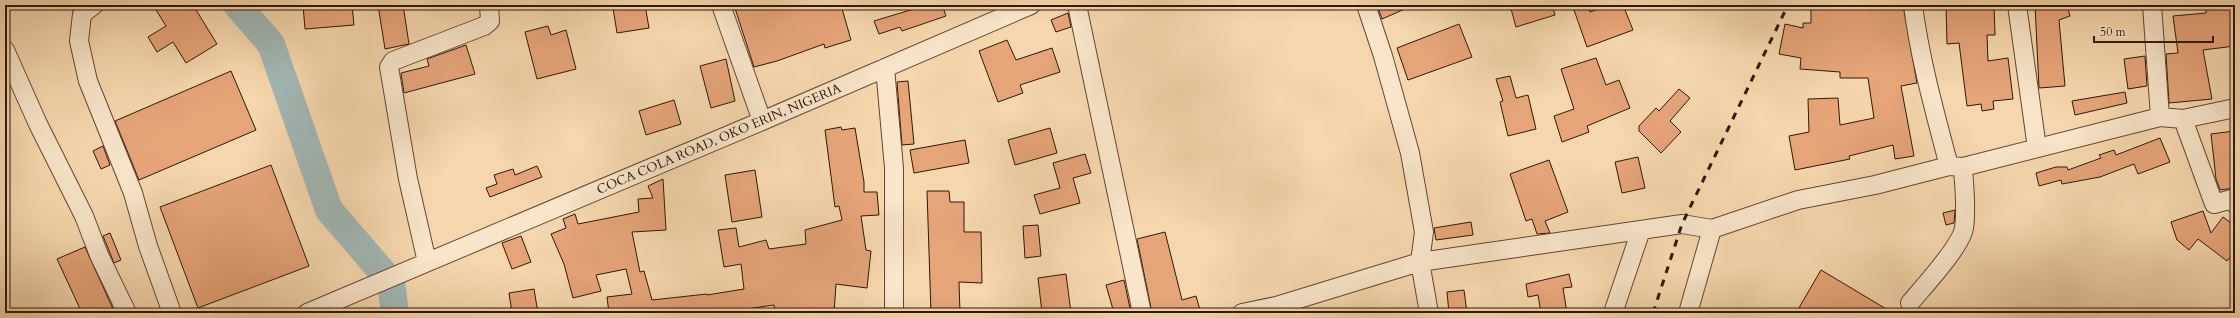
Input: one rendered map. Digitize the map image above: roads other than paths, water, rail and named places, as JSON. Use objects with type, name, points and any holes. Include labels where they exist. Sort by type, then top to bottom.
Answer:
[{"type":"street","points":[[94,5],[82,14],[79,41],[88,81],[133,193],[148,246],[172,313]]},
{"type":"street","points":[[427,262],[408,179],[389,67],[393,61],[484,26],[490,21],[490,5]]},
{"type":"street","points":[[721,5],[762,121]]},
{"type":"street","name":"COCA COLA ROAD, OKO ERIN, NIGERIA","points":[[307,313],[762,121],[1031,5]]},
{"type":"street","points":[[1077,5],[1142,313]]},
{"type":"street","points":[[1366,5],[1384,56],[1410,153],[1424,232],[1420,262],[1429,313]]},
{"type":"street","points":[[1910,303],[1950,253],[1964,230],[1965,209],[1956,166],[1930,94],[1916,31],[1913,5]]},
{"type":"street","points":[[2017,5],[2037,148]]},
{"type":"street","points":[[2152,5],[2160,117]]},
{"type":"street","points":[[5,50],[38,124],[84,216],[99,255],[127,313]]},
{"type":"street","points":[[885,68],[894,168],[894,313]]},
{"type":"street","points":[[1242,313],[1276,306],[1420,262],[1682,224],[1712,229],[1798,200],[2037,148],[2160,117],[2183,120],[2235,108]]},
{"type":"street","points":[[2183,120],[2214,204],[2232,199],[2235,204]]},
{"type":"street","points":[[1688,313],[1712,229]]},
{"type":"street","points":[[1613,313],[1641,230]]},
{"type":"waterway","points":[[237,5],[271,44],[329,210],[391,282],[395,313]]},
{"type":"railway","points":[[1653,313],[1682,224],[1788,5]]}]
